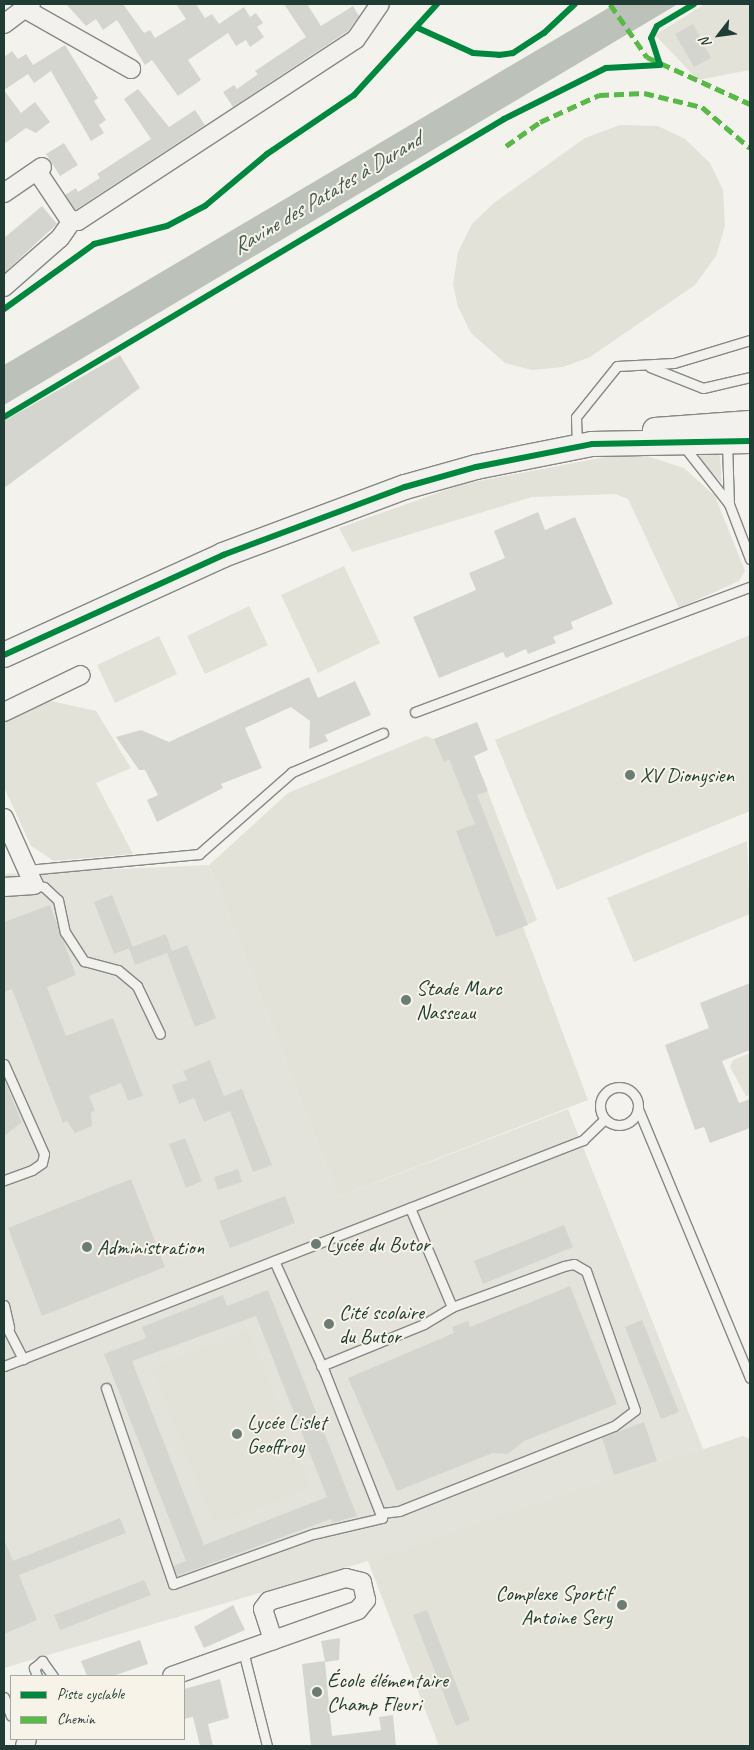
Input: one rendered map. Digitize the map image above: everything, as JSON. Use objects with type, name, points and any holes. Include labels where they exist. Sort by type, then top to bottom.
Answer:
[{"type":"main road","points":[[4,655],[223,555],[335,512],[476,467],[585,446],[618,434],[685,435],[722,433],[750,423]]},
{"type":"main road","points":[[722,433],[750,441]]},
{"type":"street","points":[[4,193],[39,169],[72,220],[78,221],[356,39],[380,4]]},
{"type":"street","points":[[4,24],[28,6],[131,69]]},
{"type":"street","points":[[4,287],[60,238],[72,220]]},
{"type":"street","points":[[4,712],[81,675]]},
{"type":"street","points":[[4,818],[31,878],[4,887]]},
{"type":"street","points":[[175,1675],[358,1610],[366,1600],[362,1582],[346,1578],[269,1602],[263,1609],[273,1640]]},
{"type":"lane","points":[[650,367],[750,340]]},
{"type":"lane","points":[[585,446],[576,417],[610,371],[626,364],[650,367],[703,388],[750,377]]},
{"type":"lane","points":[[722,433],[729,504]]},
{"type":"lane","points":[[685,435],[729,504],[750,559]]},
{"type":"lane","points":[[415,712],[750,587]]},
{"type":"lane","points":[[31,878],[198,854],[292,772],[383,733]]},
{"type":"lane","points":[[31,878],[58,900],[65,932],[84,961],[118,970],[137,986],[160,1034]]},
{"type":"lane","points":[[4,1064],[44,1154],[42,1163],[32,1170],[4,1180]]},
{"type":"lane","points":[[605,1119],[601,1101],[618,1088],[634,1094],[638,1109],[750,1378]]},
{"type":"lane","points":[[605,1119],[626,1123],[638,1109]]},
{"type":"lane","points":[[4,1366],[583,1140],[605,1119]]},
{"type":"lane","points":[[410,1208],[452,1307]]},
{"type":"lane","points":[[274,1261],[321,1366],[382,1513]]},
{"type":"lane","points":[[106,1388],[173,1584],[313,1534],[376,1521],[382,1513],[399,1511],[614,1426],[635,1410],[586,1272],[574,1264],[452,1307],[424,1324],[321,1366]]},
{"type":"lane","points":[[4,1305],[6,1325],[23,1359]]},
{"type":"lane","points":[[243,1651],[267,1746]]},
{"type":"lane","points":[[37,1675],[34,1668],[42,1661],[52,1675]]},
{"type":"lane","points":[[4,1697],[10,1713]]},
{"type":"shaded area","points":[[705,4],[750,4],[750,70],[698,80],[655,35]]},
{"type":"shaded area","points":[[620,125],[658,126],[685,139],[710,163],[723,190],[725,226],[716,256],[695,285],[590,357],[563,367],[532,370],[505,363],[471,333],[458,307],[453,285],[458,252],[472,224],[494,203],[585,138]]},
{"type":"shaded area","points":[[716,452],[720,457],[722,483],[698,459],[701,453]]},
{"type":"shaded area","points":[[641,454],[684,468],[715,496],[745,571],[739,581],[679,608],[628,499],[615,494],[532,497],[352,552],[339,528],[463,484],[616,455]]},
{"type":"shaded area","points":[[344,566],[380,643],[318,673],[281,595]]},
{"type":"shaded area","points":[[249,606],[268,645],[205,674],[187,636]]},
{"type":"shaded area","name":"XV Dionysien","points":[[750,635],[750,811],[557,890],[495,740]]},
{"type":"shaded area","points":[[159,636],[177,674],[115,703],[97,665]]},
{"type":"shaded area","points":[[42,699],[96,711],[131,768],[96,783],[133,854],[54,861],[31,846],[4,787],[4,716]]},
{"type":"shaded area","name":"Stade Marc Nasseau","points":[[477,722],[488,750],[474,756],[537,920],[523,927],[588,1100],[338,1197],[209,865],[288,793],[426,736],[434,739]]},
{"type":"shaded area","points":[[747,841],[750,914],[634,962],[607,898]]},
{"type":"shaded area","name":"Cité scolaire du Butor","points":[[209,865],[338,1197],[568,1109],[704,1451],[368,1561],[4,1668],[4,874]]},
{"type":"shaded area","points":[[750,1053],[750,1095],[746,1096],[730,1067],[733,1060]]},
{"type":"shaded area","points":[[249,1330],[311,1487],[214,1525],[152,1368]]},
{"type":"shaded area","points":[[743,1436],[750,1439],[750,1746],[439,1746],[368,1561]]},
{"type":"water","name":"Ravine des Patates à Durand","points":[[615,4],[678,4],[4,405],[4,365]]},
{"type":"building","points":[[66,4],[123,4],[144,33],[150,30],[155,38],[186,19],[176,4],[196,4],[205,18],[212,14],[219,24],[244,7],[250,17],[256,13],[263,23],[257,27],[264,37],[250,47],[246,40],[236,46],[228,33],[188,60],[201,80],[178,96],[152,60],[145,65],[117,20],[103,30],[96,19],[86,26]]},
{"type":"building","points":[[284,4],[307,4],[321,26],[353,6],[359,16],[348,31],[233,107],[223,92],[234,85],[237,89],[258,74],[255,71],[306,37]]},
{"type":"building","points":[[693,24],[711,58],[694,67],[675,34]]},
{"type":"building","points":[[65,45],[98,98],[94,101],[106,120],[99,125],[104,133],[91,141],[51,71],[34,83],[28,74],[4,90],[4,57],[12,51],[18,59],[26,54],[33,65]]},
{"type":"building","points":[[138,89],[169,127],[195,110],[205,125],[75,210],[65,195],[76,188],[78,192],[100,178],[97,174],[151,139],[124,99]]},
{"type":"building","points":[[4,90],[21,113],[35,102],[50,122],[36,133],[26,128],[4,144]]},
{"type":"building","points":[[64,143],[78,165],[60,176],[46,154]]},
{"type":"building","points":[[42,206],[57,224],[4,273],[4,238]]},
{"type":"building","points":[[120,355],[140,388],[4,488],[4,421]]},
{"type":"building","points":[[538,512],[545,530],[575,517],[613,604],[571,622],[573,629],[553,637],[556,643],[528,654],[526,649],[506,658],[503,652],[439,678],[413,617],[476,590],[469,573],[505,558],[494,531]]},
{"type":"building","points":[[309,677],[318,698],[355,681],[371,715],[325,735],[328,741],[309,749],[310,721],[291,707],[245,728],[262,768],[221,784],[223,788],[157,822],[147,800],[158,795],[145,770],[139,770],[116,737],[141,730],[169,742]]},
{"type":"building","points":[[477,722],[488,750],[474,756],[488,791],[477,795],[528,925],[496,937],[456,831],[475,824],[449,759],[444,762],[434,739]]},
{"type":"building","points":[[112,895],[133,947],[114,954],[94,902]]},
{"type":"building","points":[[50,905],[76,975],[47,987],[66,1036],[113,1018],[143,1096],[128,1101],[121,1083],[89,1096],[95,1111],[91,1112],[92,1126],[75,1133],[67,1121],[63,1123],[12,989],[4,992],[4,922]]},
{"type":"building","points":[[166,934],[172,951],[187,945],[216,1018],[195,1027],[167,953],[135,965],[129,948]]},
{"type":"building","points":[[750,983],[750,1050],[722,1061],[739,1103],[750,1099],[750,1128],[710,1143],[704,1127],[695,1130],[665,1045],[709,1028],[700,1003]]},
{"type":"building","points":[[210,1060],[224,1096],[242,1089],[272,1165],[253,1172],[230,1111],[204,1122],[194,1098],[179,1104],[172,1085],[187,1080],[183,1071]]},
{"type":"building","points":[[4,1079],[22,1122],[4,1136]]},
{"type":"building","points":[[185,1138],[202,1181],[186,1188],[169,1144]]},
{"type":"building","points":[[238,1169],[242,1182],[218,1190],[214,1177]]},
{"type":"building","name":"Administration","points":[[131,1179],[165,1267],[42,1316],[8,1228]]},
{"type":"building","points":[[285,1196],[295,1223],[230,1248],[219,1221]]},
{"type":"building","points":[[564,1225],[573,1247],[483,1284],[474,1261]]},
{"type":"building","points":[[570,1286],[617,1404],[524,1441],[508,1454],[493,1453],[397,1491],[348,1378],[454,1333],[452,1327],[468,1321],[470,1327]]},
{"type":"building","points":[[268,1290],[357,1516],[332,1523],[331,1519],[177,1576],[173,1566],[186,1561],[104,1354],[146,1338],[142,1327],[223,1295],[227,1306]],"holes":[[[256,1316],[327,1497],[204,1545],[132,1361]]]},
{"type":"building","points":[[642,1320],[679,1412],[661,1419],[625,1327]]},
{"type":"building","points":[[644,1422],[657,1461],[614,1475],[602,1438]]},
{"type":"building","points":[[120,1518],[126,1533],[19,1575],[37,1620],[4,1634],[4,1539],[13,1561]]},
{"type":"building","points":[[144,1580],[151,1595],[60,1630],[54,1615]]},
{"type":"building","points":[[233,1605],[245,1630],[204,1648],[194,1627]]},
{"type":"building","points":[[427,1610],[470,1720],[456,1726],[413,1615]]},
{"type":"building","name":"École élémentaire Champ Fleuri","points":[[340,1638],[339,1660],[325,1662],[332,1736],[381,1730],[379,1717],[393,1715],[396,1746],[311,1746],[302,1664],[325,1661],[321,1641]]},
{"type":"building","points":[[140,1640],[148,1664],[116,1675],[87,1675],[81,1661]]},
{"type":"building","points":[[220,1679],[229,1718],[208,1724],[213,1746],[200,1746],[193,1717],[185,1719],[185,1689]]},
{"type":"marked path","points":[[610,4],[647,57],[750,104]]},
{"type":"marked path","points":[[506,146],[540,122],[599,95],[644,93],[702,107],[750,148]]},
{"type":"cycle path","points":[[4,309],[94,244],[167,226],[205,206],[267,154],[354,95],[437,4]]},
{"type":"cycle path","points":[[418,28],[473,53],[499,55],[513,53],[544,33],[575,4]]},
{"type":"cycle path","points":[[4,417],[504,119],[606,68],[660,65],[651,38],[657,26],[694,4]]},
{"type":"cycle path","points":[[4,655],[223,555],[405,487],[476,467],[592,444],[750,441]]},
{"type":"place","name":"XV Dionysien","points":[[630,775]]},
{"type":"place","name":"Stade Marc Nasseau","points":[[406,1000]]},
{"type":"place","name":"Lycée du Butor","points":[[316,1244]]},
{"type":"place","name":"Administration","points":[[87,1247]]},
{"type":"place","name":"Cité scolaire du Butor","points":[[329,1324]]},
{"type":"place","name":"Lycée Lislet Geoffroy","points":[[237,1434]]},
{"type":"place","name":"Complexe Sportif Antoine Sery","points":[[622,1605]]},
{"type":"place","name":"École élémentaire Champ Fleuri","points":[[317,1692]]}]
